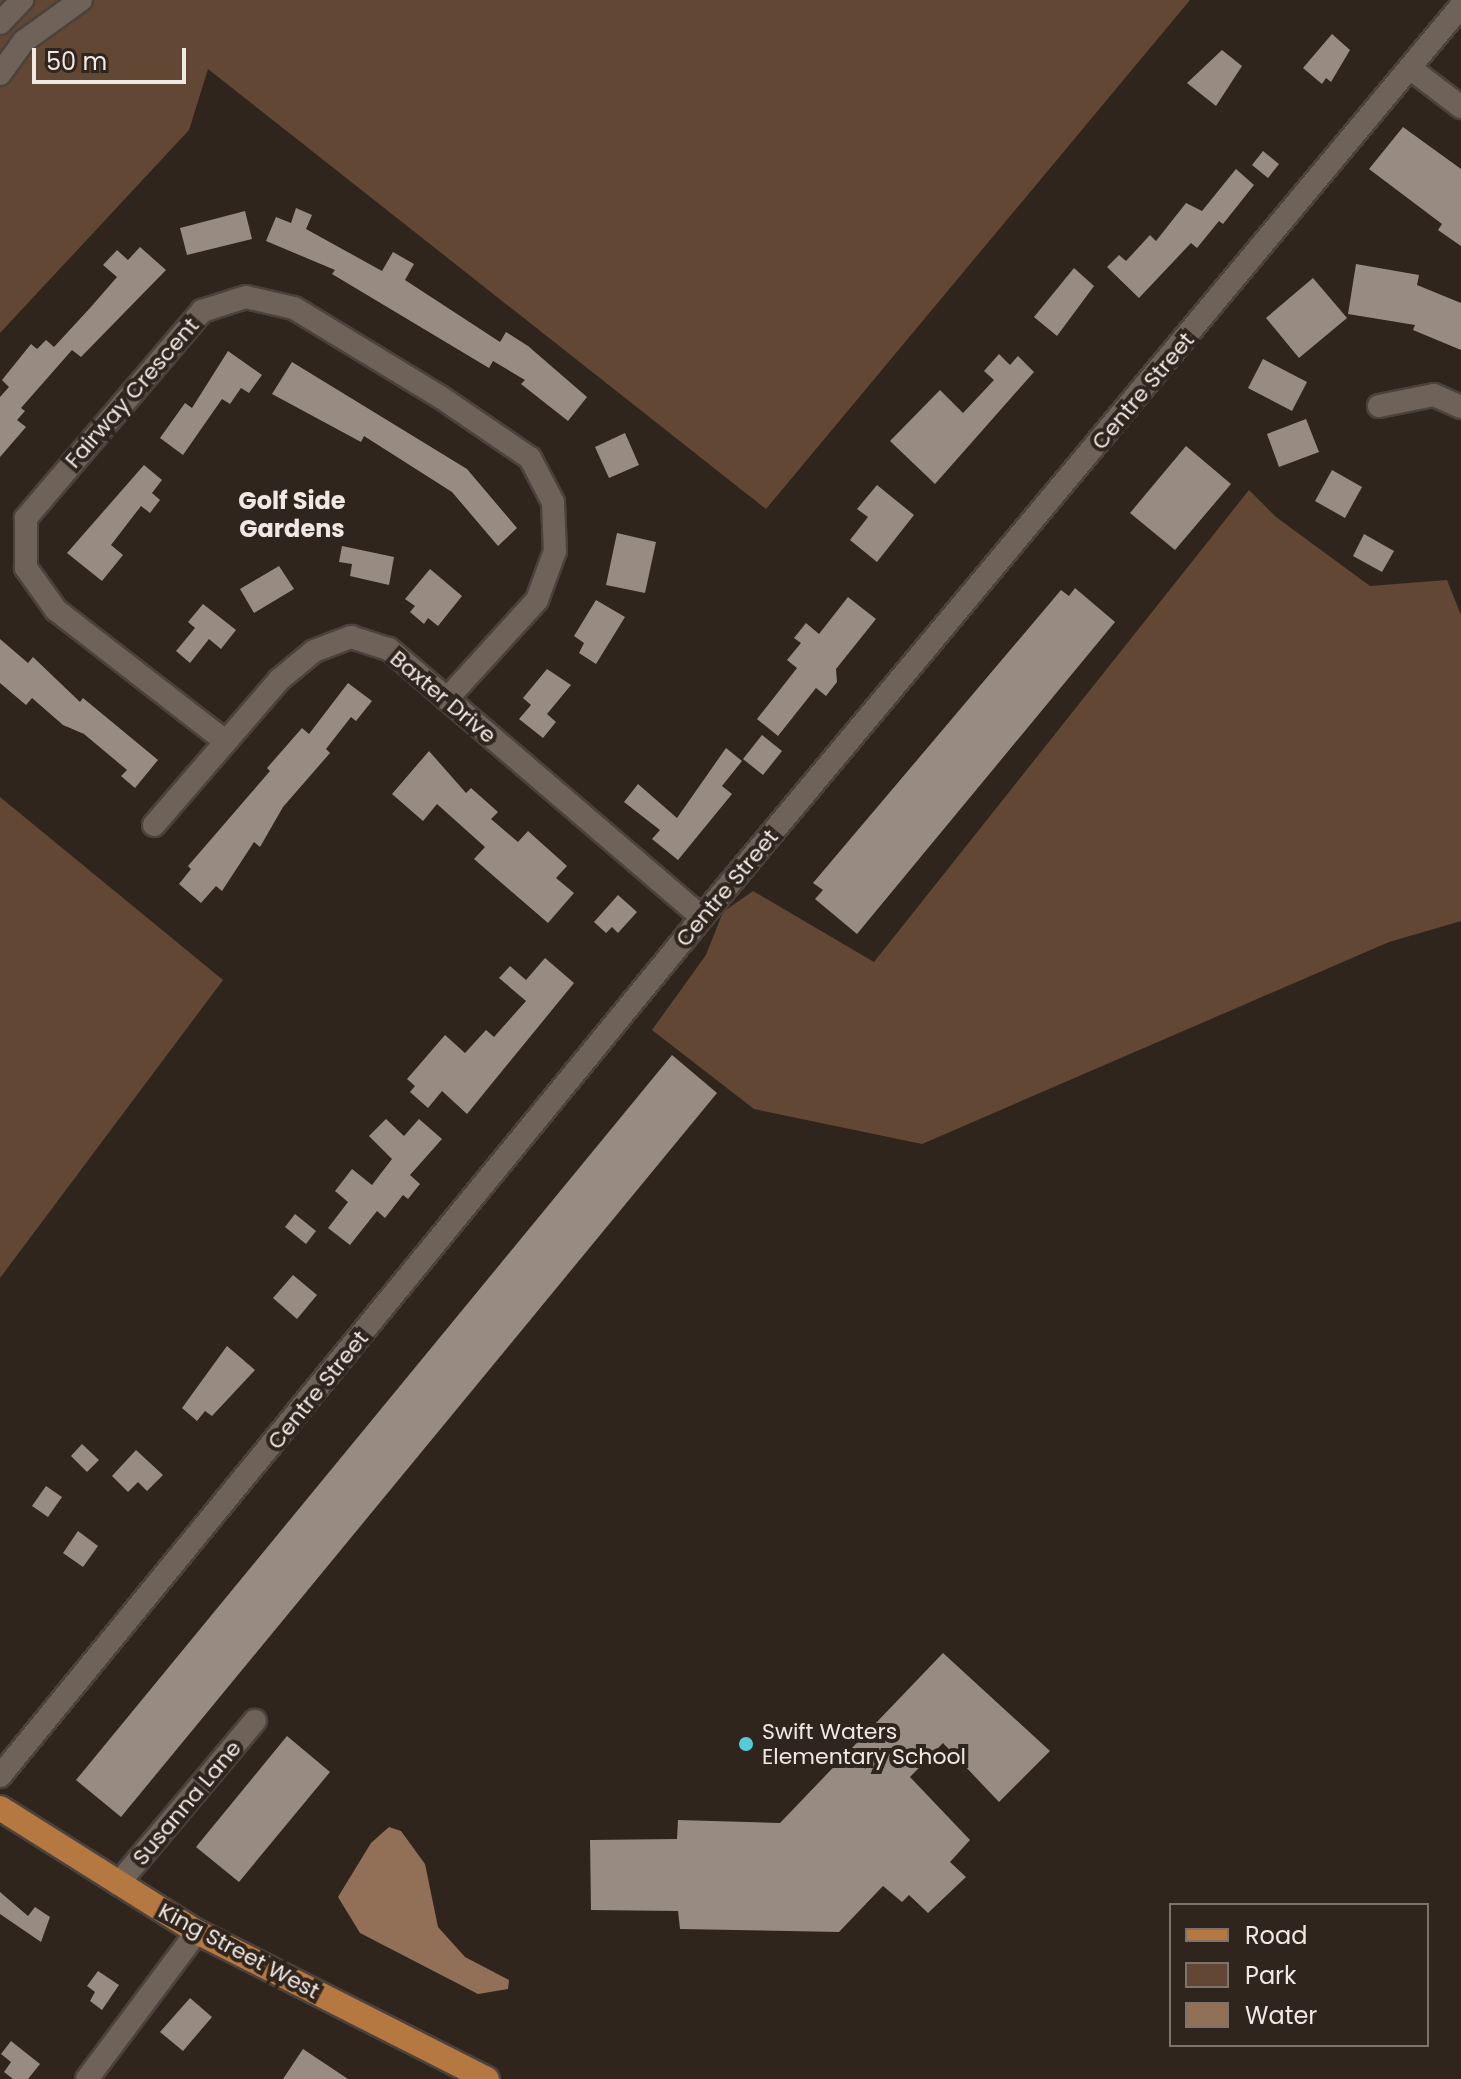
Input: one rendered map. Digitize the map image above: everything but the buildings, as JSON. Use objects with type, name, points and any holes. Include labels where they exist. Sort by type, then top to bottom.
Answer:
[{"type":"main road","name":"King Street West","points":[[0,1808],[197,1932],[487,2079]]},
{"type":"street","points":[[0,23],[22,0]]},
{"type":"street","points":[[0,74],[24,41],[81,0]]},
{"type":"street","name":"Centre Street","points":[[0,1776],[702,917],[1461,6]]},
{"type":"street","points":[[1411,69],[1461,107]]},
{"type":"street","name":"Fairway Crescent","points":[[225,741],[56,610],[26,568],[26,518],[202,311],[246,297],[294,308],[439,396],[530,458],[553,502],[555,551],[537,600],[447,699]]},
{"type":"street","points":[[1379,406],[1434,395],[1461,407]]},
{"type":"street","name":"Baxter Drive","points":[[154,825],[279,680],[314,651],[351,637],[389,649],[702,917]]},
{"type":"street","name":"Susanna Lane","points":[[118,1884],[255,1721]]},
{"type":"street","points":[[87,2079],[197,1932]]},
{"type":"green space","points":[[0,0],[1190,0],[766,509],[208,69],[189,130],[0,333]]},
{"type":"green space","points":[[1249,490],[1276,517],[1370,586],[1447,580],[1461,615],[1461,921],[1389,942],[922,1144],[754,1109],[652,1030],[706,955],[723,912],[753,891],[874,962]]},
{"type":"green space","points":[[0,797],[223,980],[0,1278]]},
{"type":"water","points":[[389,1827],[401,1831],[425,1864],[438,1927],[465,1957],[509,1980],[508,1989],[478,1994],[360,1933],[338,1897],[371,1843]]},
{"type":"place","name":"Swift Waters Elementary School","points":[[746,1744]]},
{"type":"district","name":"Golf Side Gardens","points":[[292,515]]}]
